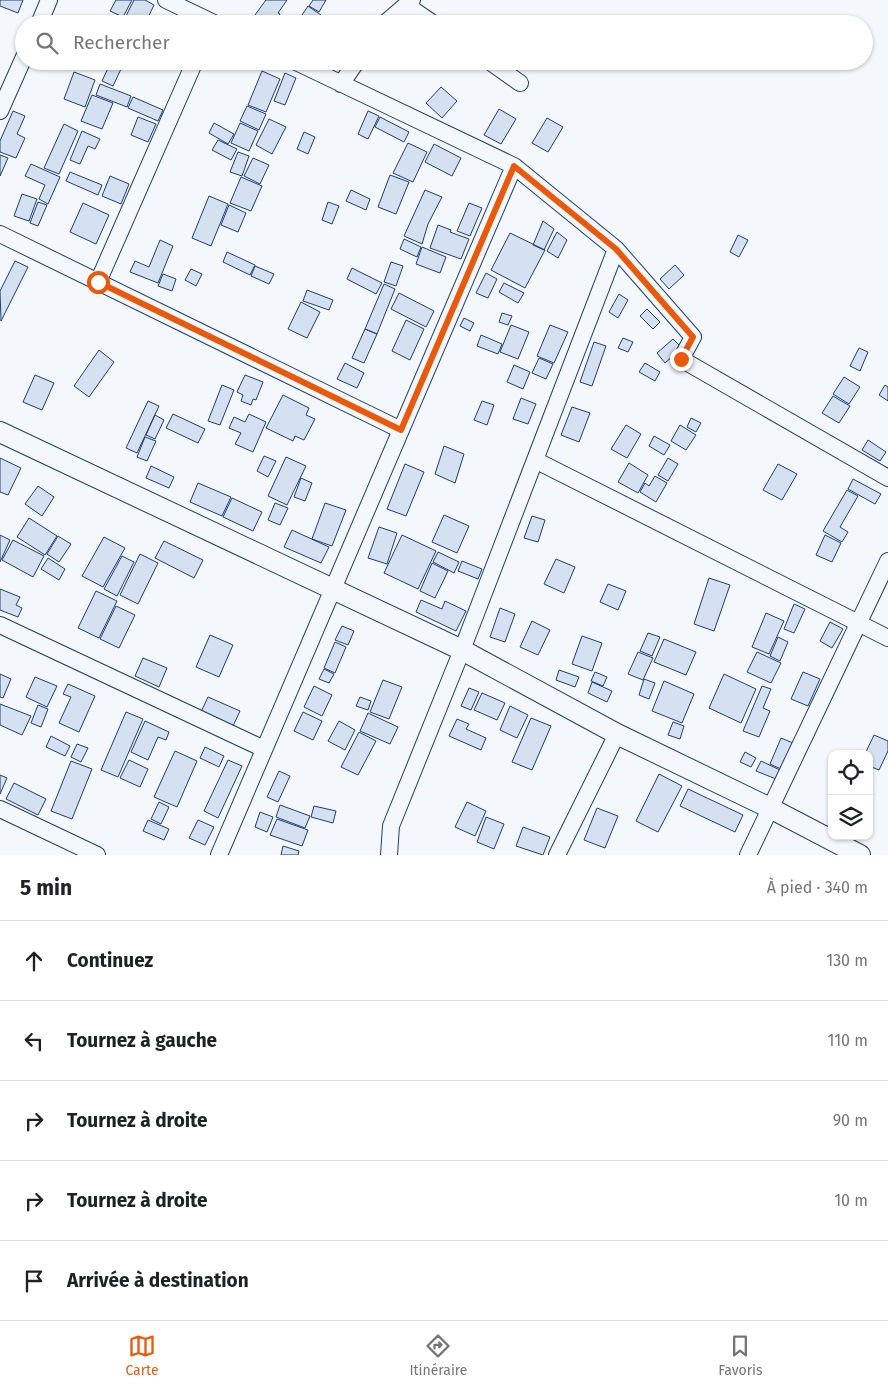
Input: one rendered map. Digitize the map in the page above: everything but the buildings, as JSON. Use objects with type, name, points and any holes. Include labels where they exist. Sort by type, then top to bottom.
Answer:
[{"type":"street","points":[[43,15],[49,0]]},
{"type":"street","points":[[166,0],[197,15]]},
{"type":"street","points":[[394,15],[409,2],[424,15]]},
{"type":"street","points":[[0,111],[18,70]]},
{"type":"street","points":[[98,282],[190,70]]},
{"type":"street","points":[[313,70],[514,166],[616,249],[693,337],[681,359],[888,478]]},
{"type":"street","points":[[342,84],[351,70]]},
{"type":"street","points":[[502,70],[520,83]]},
{"type":"street","points":[[219,855],[514,166]]},
{"type":"street","points":[[0,234],[401,430]]},
{"type":"street","points":[[389,855],[391,826],[462,650],[616,249]]},
{"type":"street","points":[[0,432],[462,650],[617,734],[770,808],[860,855]]},
{"type":"street","points":[[535,460],[888,638]]},
{"type":"street","points":[[748,855],[888,561]]},
{"type":"street","points":[[0,625],[264,749]]},
{"type":"street","points":[[557,855],[617,734]]},
{"type":"street","points":[[0,809],[97,855]]},
{"type":"route","points":[[98,282],[401,430],[514,166],[616,249],[693,337],[681,359]]}]
